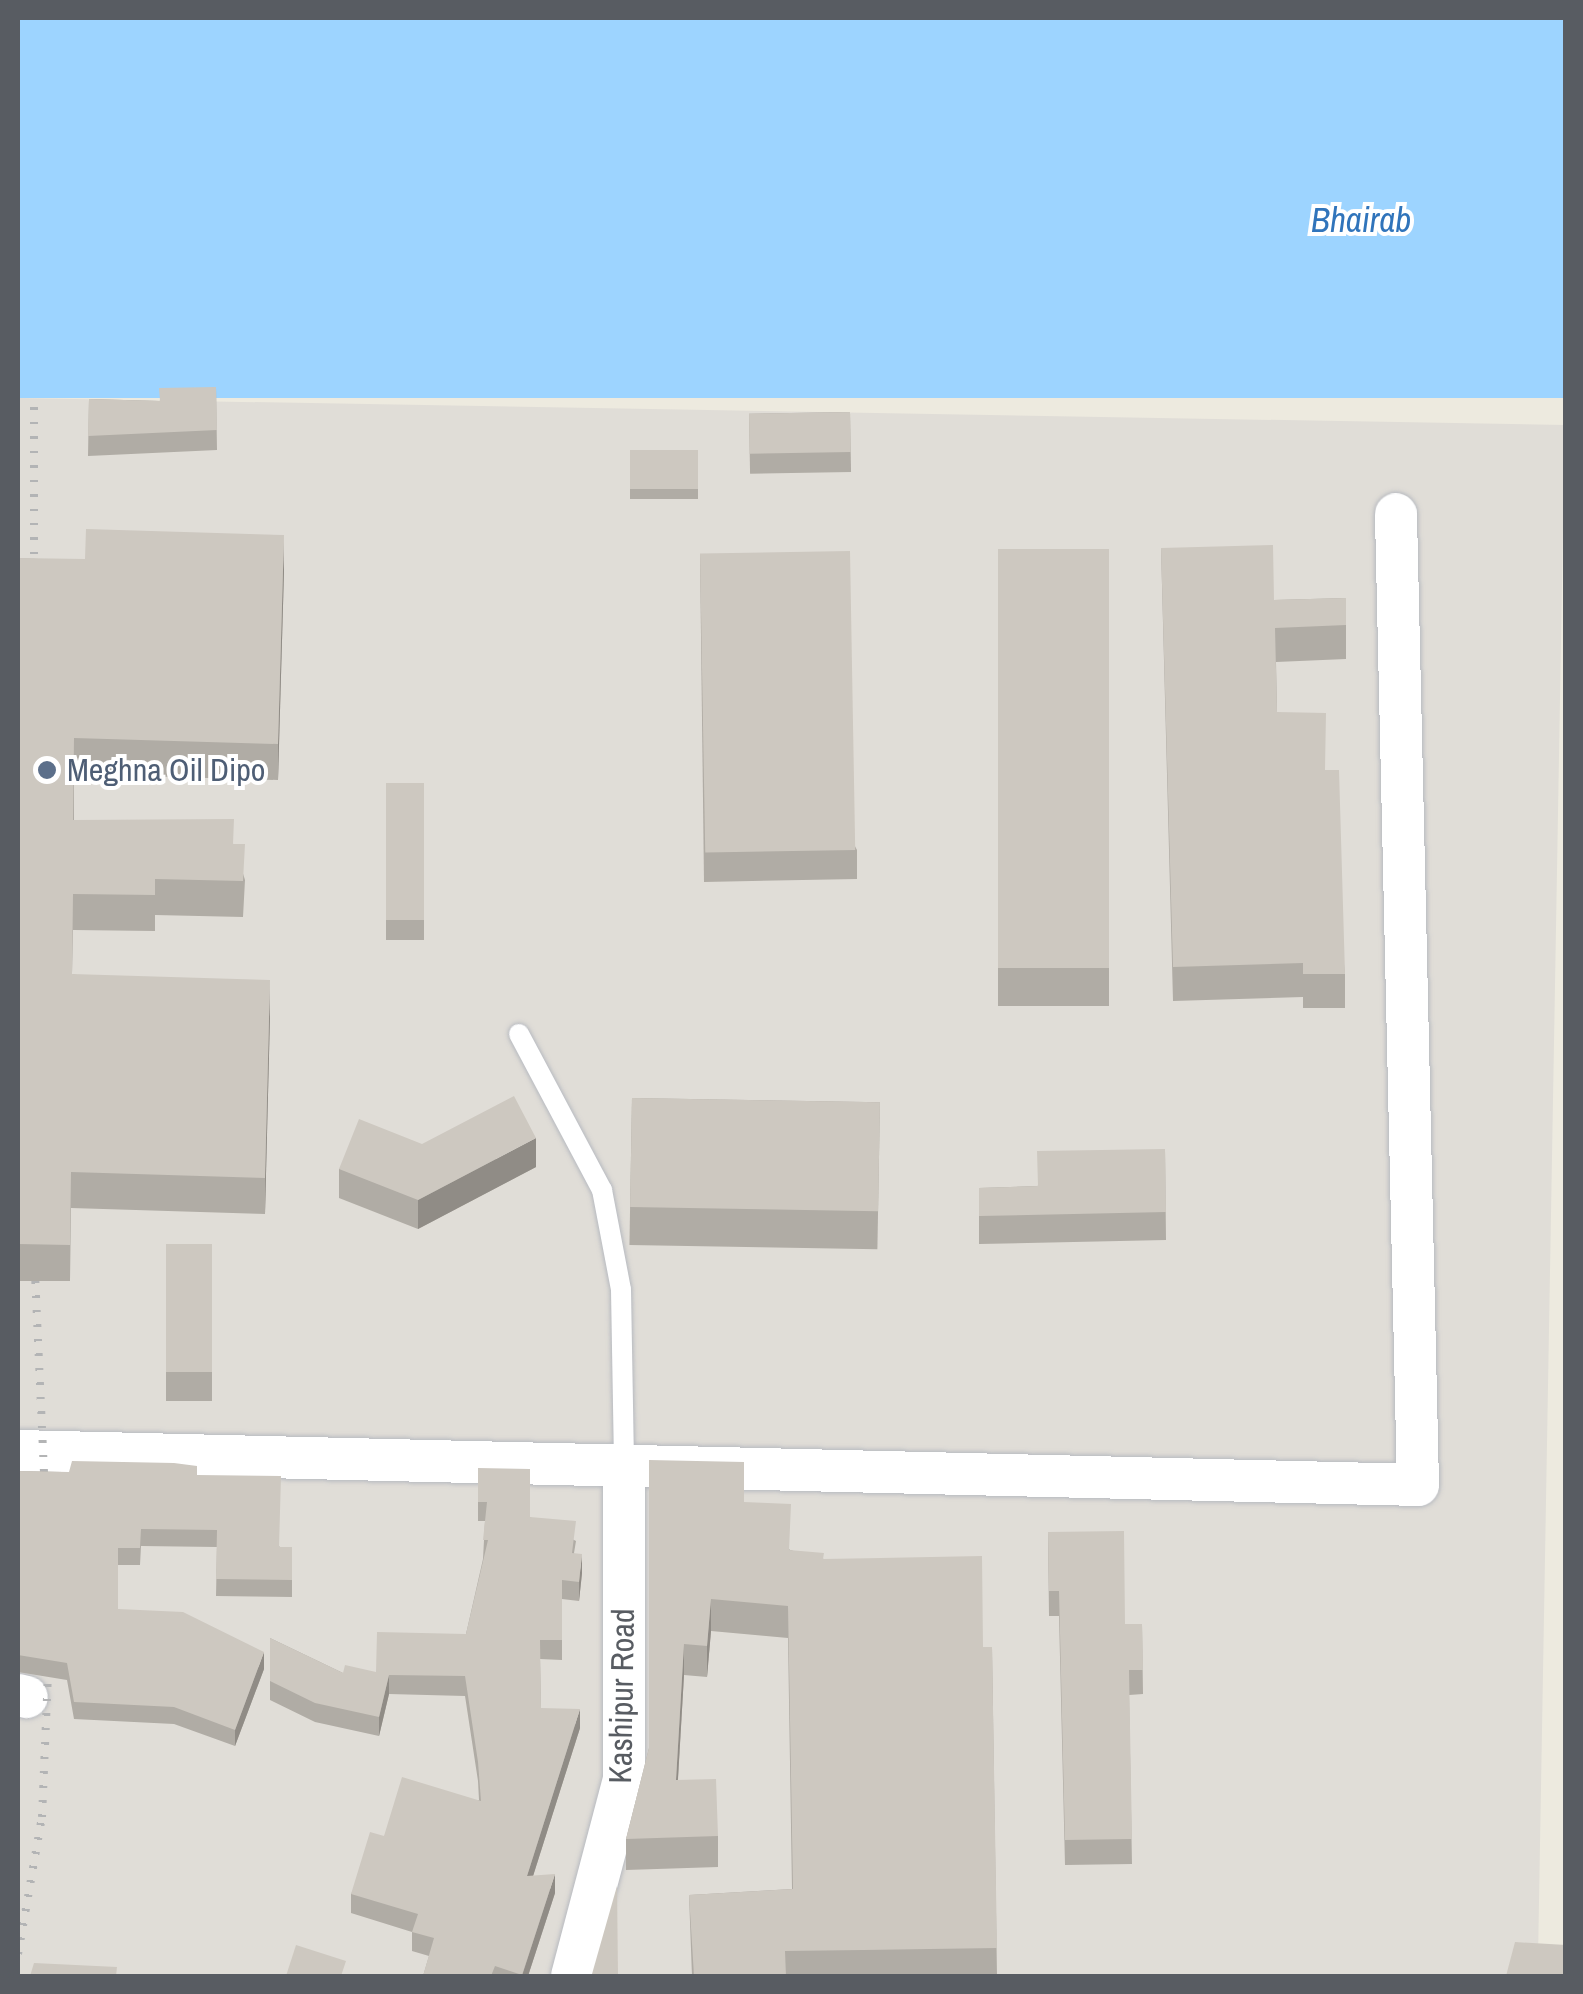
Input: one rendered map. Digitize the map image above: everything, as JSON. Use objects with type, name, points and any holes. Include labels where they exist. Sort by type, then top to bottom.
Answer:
[{"type":"street","points":[[18,1451],[624,1470],[1418,1485],[1396,514]]},
{"type":"street","name":"Kashipur Road","points":[[572,1976],[624,1779],[624,1470]]},
{"type":"lane","points":[[519,1034],[602,1190],[620,1290],[624,1470]]},
{"type":"shaded area","points":[[18,398],[1565,425],[1538,1976],[18,1976]]},
{"type":"water","name":"Bhairab","points":[[18,18],[1565,18],[1565,398],[18,398]]},
{"type":"building","points":[[216,387],[217,430],[88,436],[89,399],[160,401],[159,388]]},
{"type":"building","points":[[850,412],[851,452],[750,454],[749,414]]},
{"type":"building","points":[[630,450],[698,450],[698,489],[630,489]]},
{"type":"building","points":[[86,529],[284,535],[278,744],[74,738],[73,820],[234,819],[233,844],[245,844],[243,881],[155,879],[155,895],[73,894],[72,974],[270,980],[265,1178],[71,1172],[70,1245],[18,1244],[18,558],[85,559]]},
{"type":"building","points":[[1273,545],[1274,600],[1346,598],[1346,625],[1275,628],[1277,712],[1326,713],[1325,770],[1339,770],[1345,974],[1303,974],[1303,963],[1173,967],[1161,548]]},
{"type":"building","points":[[998,549],[1109,549],[1109,968],[998,968]]},
{"type":"building","points":[[850,551],[855,850],[705,853],[700,554]]},
{"type":"building","points":[[386,783],[424,783],[424,920],[386,920]]},
{"type":"building","points":[[514,1096],[536,1138],[418,1200],[339,1169],[359,1119],[422,1144]]},
{"type":"building","points":[[632,1098],[880,1102],[878,1211],[630,1207]]},
{"type":"building","points":[[1165,1149],[1166,1212],[979,1216],[979,1188],[1038,1186],[1037,1151]]},
{"type":"building","points":[[166,1244],[212,1244],[212,1372],[166,1372]]},
{"type":"building","points":[[649,1460],[744,1462],[744,1502],[791,1504],[789,1550],[824,1553],[823,1559],[982,1556],[983,1647],[992,1647],[997,1948],[785,1951],[786,1976],[694,1976],[689,1895],[793,1889],[788,1606],[711,1599],[707,1646],[684,1644],[676,1780],[716,1779],[718,1836],[626,1839],[649,1748]]},
{"type":"building","points":[[72,1461],[174,1463],[197,1466],[197,1475],[281,1476],[279,1547],[292,1547],[292,1580],[216,1579],[217,1530],[141,1529],[140,1548],[118,1548],[118,1609],[183,1612],[264,1652],[235,1730],[174,1707],[74,1702],[67,1663],[18,1655],[18,1471],[69,1472]]},
{"type":"building","points":[[478,1468],[530,1469],[530,1517],[576,1521],[572,1553],[582,1554],[579,1582],[562,1580],[562,1640],[540,1640],[541,1708],[580,1709],[527,1876],[555,1874],[522,1975],[495,1966],[491,1976],[423,1976],[434,1938],[412,1932],[418,1914],[351,1894],[370,1832],[384,1836],[402,1777],[481,1801],[465,1676],[389,1675],[379,1717],[315,1703],[270,1681],[270,1638],[343,1673],[345,1665],[376,1672],[377,1632],[466,1634],[488,1540],[483,1540],[487,1502],[478,1502]]},
{"type":"building","points":[[1124,1531],[1125,1624],[1142,1624],[1143,1670],[1129,1670],[1132,1839],[1065,1840],[1059,1591],[1049,1591],[1048,1532]]},
{"type":"building","points":[[617,1886],[618,1976],[592,1976],[592,1974]]},
{"type":"building","points":[[1515,1942],[1566,1945],[1566,1976],[1506,1976]]},
{"type":"building","points":[[296,1945],[346,1961],[341,1976],[286,1976]]},
{"type":"building","points":[[34,1963],[117,1967],[116,1976],[30,1976]]},
{"type":"railway","points":[[34,407],[34,587]]},
{"type":"railway","points":[[34,1252],[45,1497]]},
{"type":"railway","points":[[18,1954],[42,1817],[49,1647]]},
{"type":"place","name":"Meghna Oil Dipo","points":[[47,770]]}]
